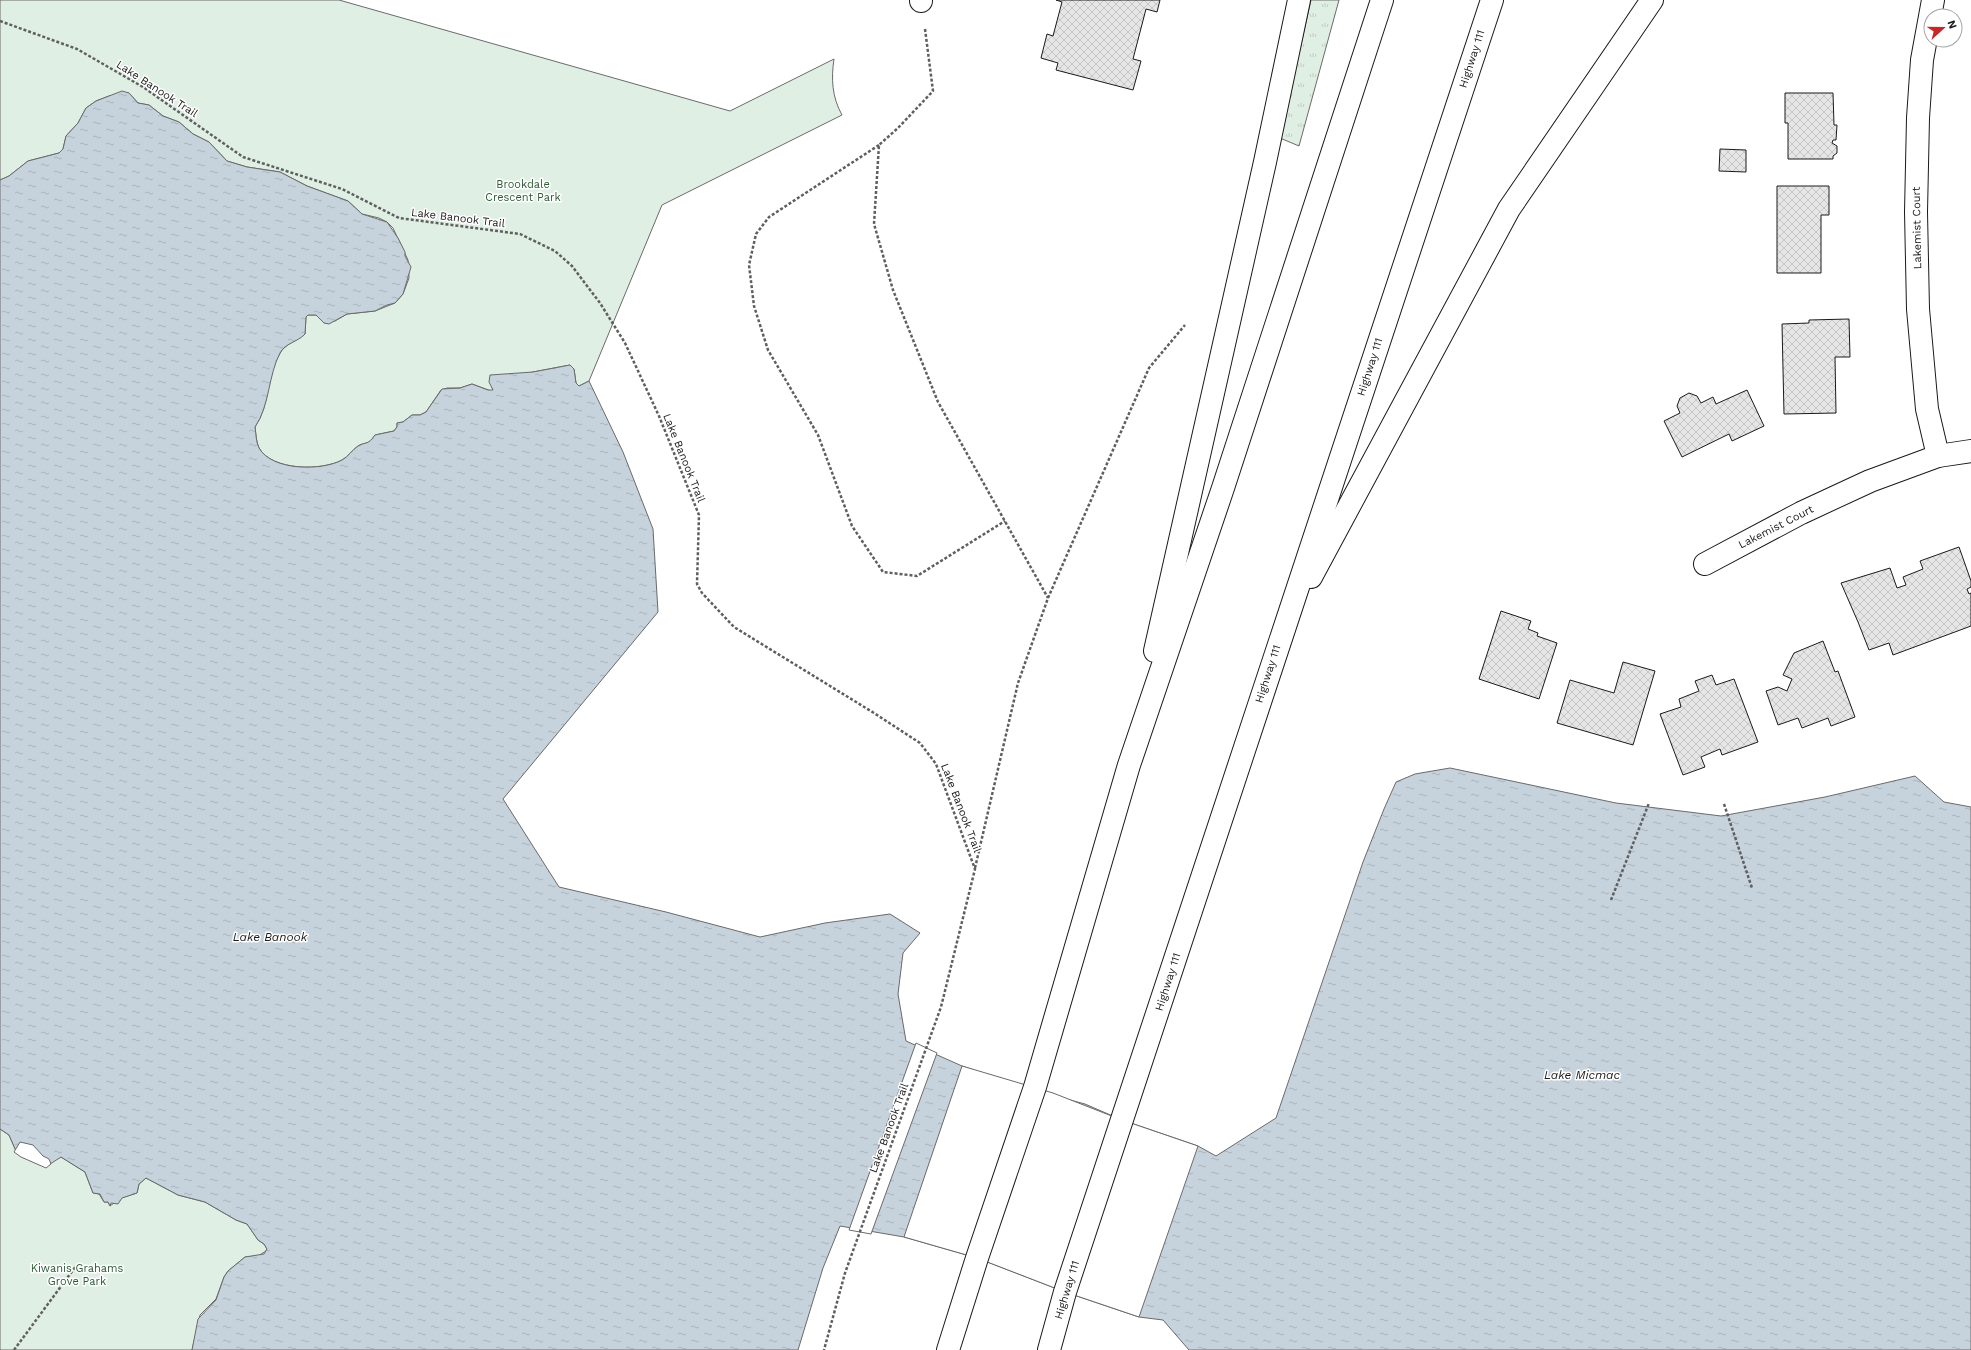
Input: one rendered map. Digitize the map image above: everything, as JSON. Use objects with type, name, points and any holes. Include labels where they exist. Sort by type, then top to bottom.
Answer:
[{"type":"main road","points":[[1129,765],[1265,162],[1298,0]]},
{"type":"main road","points":[[948,1350],[977,1258],[1035,1086],[1129,765],[1223,488],[1382,0]]},
{"type":"main road","name":"Highway 111","points":[[1049,1350],[1065,1292],[1492,0]]},
{"type":"main road","points":[[1283,629],[1509,209],[1652,0]]},
{"type":"main road","name":"Lakemist Court","points":[[1933,0],[1922,60],[1918,118],[1916,212],[1918,309],[1926,409],[1938,456]]},
{"type":"main road","name":"Lakemist Court","points":[[1705,564],[1801,513],[1870,481],[1938,456],[1971,451]]},
{"type":"path","points":[[921,1],[933,90],[898,128],[879,145],[769,217],[756,234],[749,265],[754,306],[768,350],[818,435],[852,526],[883,572],[917,576],[1005,521]]},
{"type":"path","name":"Lake Banook Trail","points":[[0,21],[77,48],[143,87],[243,157],[342,189],[399,218],[520,234],[555,251],[572,266],[600,302],[625,343],[659,416],[699,515],[697,584],[702,593],[734,627],[874,712],[920,743],[936,764],[975,869],[941,1007],[845,1273],[824,1350]]},
{"type":"path","points":[[879,145],[874,224],[893,290],[938,402],[1048,598]]},
{"type":"path","points":[[975,869],[1018,683],[1048,598],[1149,368],[1185,324]]},
{"type":"path","points":[[1611,900],[1649,803]]},
{"type":"path","points":[[1724,804],[1752,888]]},
{"type":"path","points":[[14,1350],[76,1266]]},
{"type":"green space","name":"Brookdale Crescent Park","points":[[0,0],[339,0],[730,111],[834,59],[834,95],[842,115],[662,205],[589,381],[579,386],[576,383],[574,369],[570,365],[533,372],[491,383],[493,390],[491,391],[472,384],[460,388],[447,388],[441,390],[426,412],[420,415],[412,415],[403,422],[397,423],[397,427],[394,431],[375,435],[369,442],[358,446],[342,460],[333,464],[322,466],[298,467],[286,465],[265,456],[259,448],[257,441],[255,427],[264,408],[273,368],[282,350],[305,334],[306,317],[308,315],[316,315],[324,323],[335,321],[347,314],[375,311],[395,303],[403,294],[409,278],[408,260],[393,228],[387,222],[379,218],[362,214],[348,201],[307,186],[280,172],[247,167],[227,161],[209,142],[193,134],[179,122],[163,116],[149,105],[138,103],[129,93],[109,96],[96,101],[86,108],[78,123],[66,136],[63,149],[59,153],[28,161],[9,176],[0,180]]},
{"type":"green space","points":[[1311,0],[1339,0],[1299,146],[1280,138]]},
{"type":"green space","name":"Kiwanis Grahams Grove Park","points":[[0,1129],[9,1135],[16,1151],[50,1162],[61,1157],[85,1172],[93,1193],[99,1194],[104,1202],[108,1202],[110,1206],[121,1198],[137,1193],[139,1184],[146,1178],[178,1195],[205,1202],[236,1220],[247,1224],[258,1240],[264,1244],[267,1249],[258,1256],[245,1257],[228,1271],[224,1277],[216,1299],[200,1315],[192,1350],[0,1350]]},
{"type":"water","name":"Lake Banook","points":[[122,91],[129,93],[138,103],[149,105],[163,116],[179,122],[193,134],[209,142],[227,161],[247,167],[280,172],[307,186],[348,201],[362,214],[387,222],[398,238],[411,267],[403,294],[395,303],[375,311],[347,314],[329,324],[324,323],[316,315],[308,315],[306,317],[305,334],[285,347],[280,353],[273,371],[264,409],[255,427],[258,446],[265,456],[286,465],[298,467],[333,464],[344,459],[356,448],[368,442],[375,435],[394,431],[397,427],[397,423],[403,422],[412,415],[420,415],[426,412],[442,389],[460,388],[472,384],[488,390],[493,390],[489,382],[490,375],[533,372],[570,365],[574,369],[576,383],[579,386],[589,381],[623,452],[653,529],[658,612],[503,799],[559,887],[666,912],[760,937],[825,923],[890,914],[920,933],[903,953],[898,994],[906,1041],[962,1066],[1033,1090],[1085,1104],[1122,1120],[1198,1146],[1216,1156],[1276,1118],[1363,862],[1384,809],[1396,782],[1415,774],[1450,768],[1616,803],[1721,816],[1825,797],[1915,776],[1944,802],[1971,807],[1971,1350],[1189,1350],[1163,1320],[1139,1317],[1065,1292],[977,1258],[904,1237],[840,1226],[823,1268],[798,1350],[192,1350],[198,1319],[216,1300],[224,1277],[228,1271],[245,1257],[264,1254],[267,1249],[264,1244],[258,1240],[247,1224],[236,1220],[205,1202],[178,1195],[146,1178],[139,1184],[137,1193],[122,1198],[118,1204],[111,1203],[110,1206],[108,1202],[104,1202],[100,1194],[93,1193],[85,1172],[61,1157],[47,1166],[16,1151],[9,1135],[0,1129],[0,180],[9,176],[28,161],[59,153],[63,149],[66,136],[78,123],[86,108],[96,101]]},
{"type":"pier","points":[[916,1043],[937,1053],[871,1234],[849,1230]]},
{"type":"pier","points":[[962,1066],[1053,1093],[1122,1120],[1198,1146],[1139,1317],[1065,1292],[977,1258],[904,1237]]},
{"type":"pier","points":[[20,1142],[33,1145],[43,1156],[49,1159],[51,1164],[46,1168],[21,1157],[14,1152]]},
{"type":"building","points":[[1056,0],[1160,0],[1157,12],[1146,9],[1133,59],[1141,61],[1133,90],[1056,70],[1058,63],[1041,58],[1047,34],[1053,36],[1062,2]]},
{"type":"building","points":[[1785,93],[1833,93],[1834,125],[1837,125],[1836,140],[1833,140],[1832,143],[1837,146],[1837,153],[1833,156],[1833,159],[1788,159],[1788,123],[1785,123]]},
{"type":"building","points":[[1720,149],[1746,150],[1746,172],[1719,171]]},
{"type":"building","points":[[1777,186],[1829,186],[1829,215],[1821,215],[1821,273],[1777,273]]},
{"type":"building","points":[[1849,319],[1850,357],[1835,357],[1836,413],[1784,414],[1782,324],[1809,323],[1809,320]]},
{"type":"building","points":[[1747,390],[1764,426],[1732,441],[1729,434],[1682,457],[1664,421],[1680,413],[1677,406],[1680,398],[1689,393],[1697,396],[1701,403],[1713,397],[1716,404]]},
{"type":"building","points":[[1959,547],[1971,581],[1971,587],[1967,589],[1969,594],[1971,593],[1971,626],[1893,655],[1889,643],[1869,650],[1841,583],[1890,568],[1897,588],[1906,585],[1903,577],[1923,569],[1920,561]]},
{"type":"building","points":[[1501,611],[1531,621],[1528,629],[1538,633],[1537,636],[1557,643],[1539,699],[1479,679]]},
{"type":"building","points":[[1823,641],[1835,672],[1838,671],[1855,717],[1831,726],[1828,718],[1802,728],[1798,718],[1778,725],[1766,691],[1778,687],[1787,691],[1792,679],[1783,675],[1794,653]]},
{"type":"building","points":[[1623,662],[1655,671],[1633,745],[1557,723],[1570,680],[1614,693]]},
{"type":"building","points":[[1712,675],[1716,685],[1734,679],[1758,742],[1722,755],[1720,749],[1701,757],[1705,767],[1683,775],[1660,714],[1681,707],[1679,699],[1699,691],[1695,681]]},
{"type":"water label","name":"Lake Micmac","points":[[1582,1075]]}]
